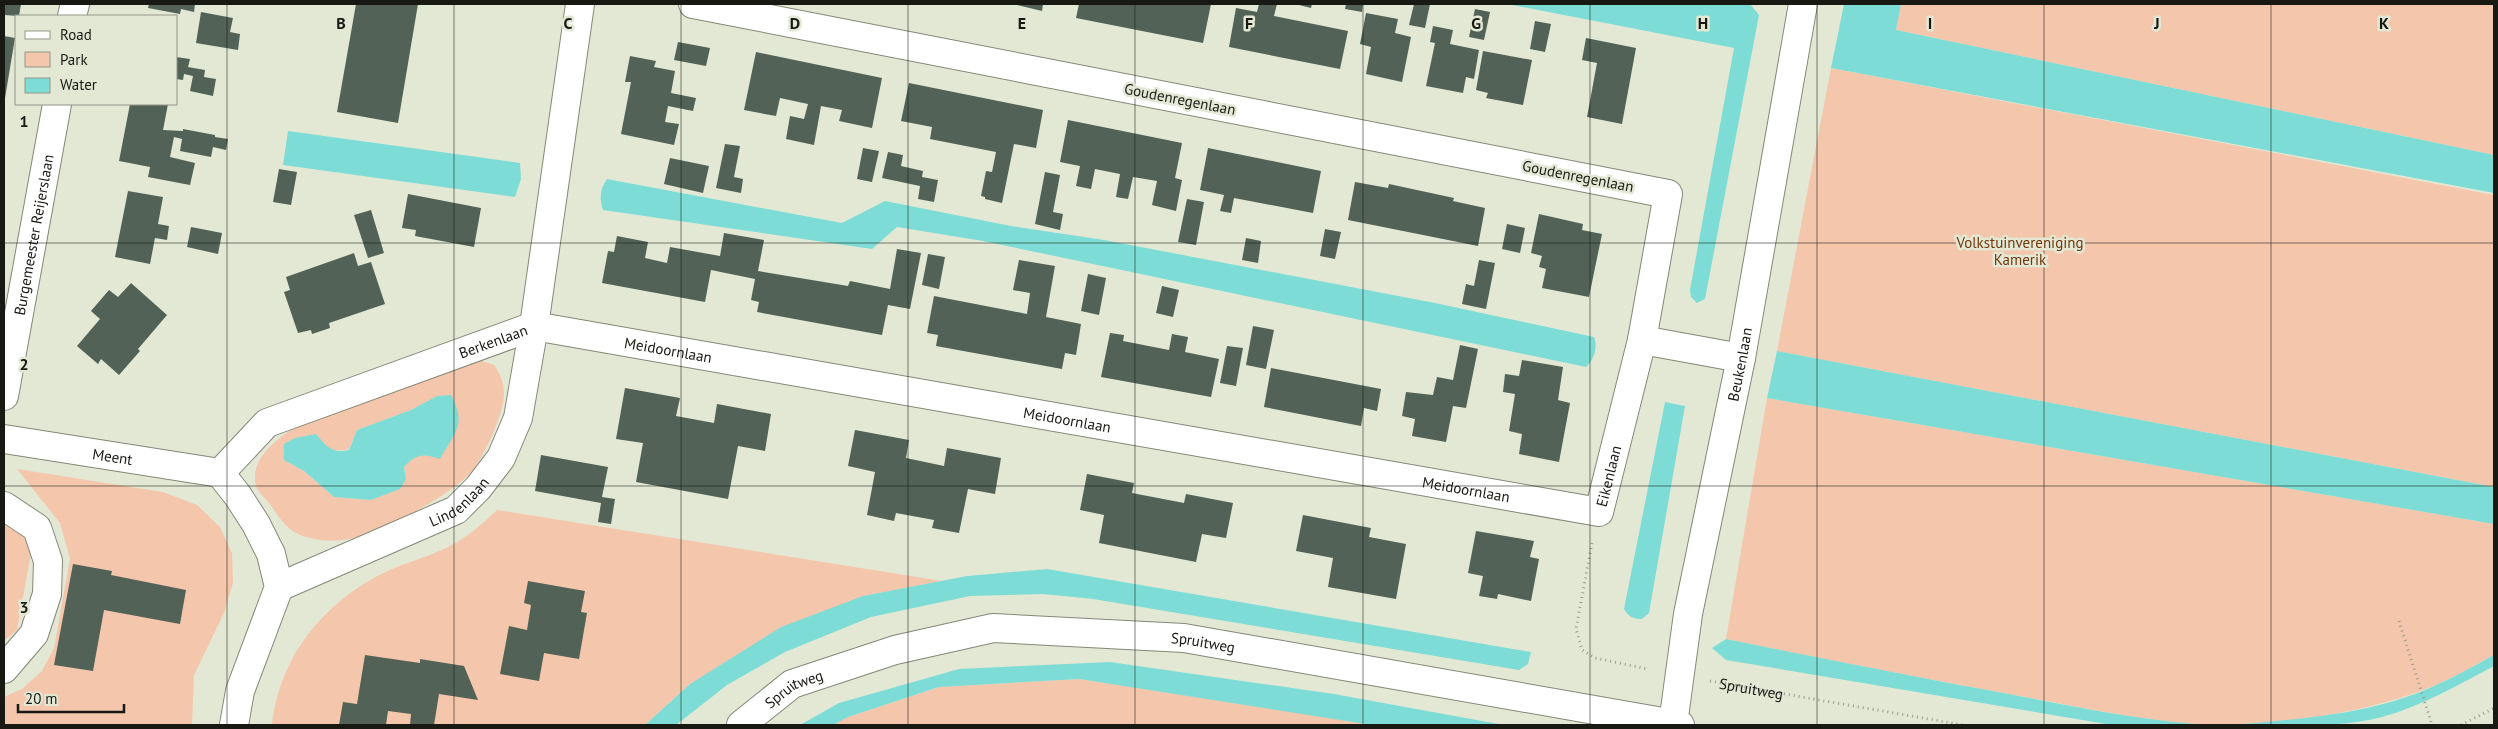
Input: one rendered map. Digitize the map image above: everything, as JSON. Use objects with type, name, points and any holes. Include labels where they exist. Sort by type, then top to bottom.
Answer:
[{"type":"street","name":"Berkenlaan","points":[[220,474],[268,423],[534,326],[580,4]]},
{"type":"street","name":"Goudenregenlaan","points":[[693,4],[1668,194]]},
{"type":"street","name":"Beukenlaan","points":[[1677,725],[1678,675],[1688,614],[1741,358],[1803,4]]},
{"type":"street","name":"Burgemeester Reijerslaan","points":[[4,396],[57,105]]},
{"type":"street","name":"Eikenlaan","points":[[1599,512],[1642,340],[1668,194]]},
{"type":"street","name":"Meidoornlaan","points":[[534,326],[1599,512]]},
{"type":"street","name":"Lindenlaan","points":[[280,587],[456,510],[478,488],[501,458],[518,418],[534,326]]},
{"type":"street","points":[[1642,340],[1741,358]]},
{"type":"street","name":"Meent","points":[[4,439],[220,474]]},
{"type":"street","points":[[220,474],[238,496],[260,531],[271,554],[280,587],[240,691],[234,725]]},
{"type":"street","points":[[4,506],[37,528],[48,561],[47,594],[34,634],[4,669]]},
{"type":"street","name":"Spruitweg","points":[[741,725],[792,684],[895,650],[993,628],[1184,638],[1677,725]]},
{"type":"path","name":"Eikenlaan","points":[[1578,611],[1599,512]]},
{"type":"path","name":"Spruitweg","points":[[1578,611],[1576,629],[1582,650],[1595,658],[1678,675],[1963,725]]},
{"type":"path","points":[[2399,621],[2432,725]]},
{"type":"path","points":[[2460,725],[2494,708]]},
{"type":"green space","points":[[1901,4],[2494,4],[2494,155],[1896,30]]},
{"type":"green space","name":"Volkstuinvereniging Kamerik","points":[[1831,68],[2494,195],[2494,487],[1777,351]]},
{"type":"green space","points":[[479,360],[494,365],[503,383],[504,400],[502,409],[492,436],[471,472],[462,481],[435,500],[403,518],[355,538],[321,540],[294,532],[281,519],[256,486],[255,474],[263,454],[280,437],[309,419]],"holes":[[[437,396],[425,454],[413,457],[404,467],[406,479],[371,500],[334,497],[304,471],[285,460],[284,444],[327,450],[349,449],[357,430],[411,410]]]},
{"type":"green space","points":[[1767,398],[2494,524],[2494,655],[2432,686],[2367,707],[2272,722],[2210,724],[2182,723],[2113,713],[1726,639]]},
{"type":"green space","points":[[17,469],[163,492],[197,505],[220,527],[232,553],[233,583],[224,613],[194,675],[192,725],[4,725],[4,697],[22,689],[42,671],[54,648],[70,559],[60,523]]},
{"type":"green space","points":[[497,510],[942,581],[863,596],[690,684],[645,725],[272,725],[277,699],[285,675],[296,652],[328,612],[369,581],[392,569],[457,542],[474,531]]},
{"type":"green space","points":[[4,518],[20,528],[31,554],[17,630],[4,641]]},
{"type":"green space","points":[[1079,679],[1372,725],[833,725],[848,717],[939,687]]},
{"type":"water","points":[[1507,4],[1750,4],[1759,15],[1705,299],[1697,303],[1691,297],[1690,290],[1734,48]]},
{"type":"water","points":[[1844,4],[1901,4],[1896,30],[2494,155],[2494,193],[1831,68]]},
{"type":"water","points":[[288,131],[520,163],[521,179],[515,197],[283,165]]},
{"type":"water","points":[[607,179],[842,223],[885,201],[1011,226],[1104,240],[1435,303],[1594,337],[1595,349],[1591,361],[1586,367],[983,241],[897,227],[872,249],[603,210],[601,194]]},
{"type":"water","points":[[1777,351],[2494,487],[2494,524],[1767,398]]},
{"type":"water","points":[[451,395],[456,405],[459,421],[454,435],[440,459],[424,455],[412,459],[404,467],[406,479],[400,489],[371,500],[334,497],[304,471],[284,460],[284,444],[295,438],[316,434],[334,450],[349,450],[357,430],[411,410],[437,396]]},
{"type":"water","points":[[1665,402],[1685,406],[1649,613],[1642,619],[1636,619],[1630,616],[1624,609]]},
{"type":"water","points":[[1047,569],[1531,652],[1528,664],[1519,670],[1093,599],[1043,594],[970,596],[871,617],[785,652],[727,685],[676,725],[645,725],[690,684],[781,627],[863,596],[967,576]]},
{"type":"water","points":[[1726,639],[2086,709],[2164,721],[2216,725],[2112,725],[1726,660],[1712,648]]},
{"type":"water","points":[[2494,655],[2494,666],[2426,701],[2382,717],[2327,725],[2233,725],[2330,715],[2379,705],[2425,690]]},
{"type":"water","points":[[1110,662],[1334,694],[1504,725],[1372,725],[1079,679],[939,687],[848,717],[833,725],[800,725],[839,703],[959,669]]},
{"type":"building","points":[[4,4],[21,4],[19,15],[4,15]]},
{"type":"building","points":[[149,4],[195,4],[194,12],[181,9],[180,14],[148,8]]},
{"type":"building","points":[[356,4],[418,4],[398,123],[337,112]]},
{"type":"building","points":[[1013,4],[1043,4],[1042,11]]},
{"type":"building","points":[[1079,4],[1211,4],[1203,43],[1076,18]]},
{"type":"building","points":[[1259,4],[1277,4],[1274,16],[1348,31],[1340,69],[1229,47],[1236,8],[1257,12]]},
{"type":"building","points":[[1295,4],[1312,4],[1311,8]]},
{"type":"building","points":[[1346,4],[1363,4],[1362,12],[1345,9]]},
{"type":"building","points":[[1414,4],[1430,4],[1425,28],[1409,25]]},
{"type":"building","points":[[1475,9],[1490,12],[1484,40],[1469,37]]},
{"type":"building","points":[[201,12],[233,18],[230,32],[240,34],[238,50],[196,43]]},
{"type":"building","points":[[1366,13],[1398,19],[1395,33],[1411,37],[1402,82],[1366,74],[1371,47],[1360,44]]},
{"type":"building","points":[[1535,21],[1551,24],[1545,52],[1530,49]]},
{"type":"building","points":[[1433,26],[1453,30],[1450,44],[1479,50],[1474,79],[1466,77],[1463,93],[1426,86],[1435,43],[1430,42]]},
{"type":"building","points":[[4,36],[15,38],[5,98],[4,98]]},
{"type":"building","points":[[1586,38],[1636,48],[1622,124],[1587,117],[1597,63],[1582,60]]},
{"type":"building","points":[[678,42],[710,48],[706,66],[674,60]]},
{"type":"building","points":[[1483,51],[1532,60],[1523,105],[1486,98],[1488,93],[1476,90]]},
{"type":"building","points":[[756,52],[882,78],[872,128],[839,121],[842,110],[821,106],[814,145],[786,139],[790,116],[804,119],[808,104],[780,98],[776,116],[744,110]]},
{"type":"building","points":[[630,56],[656,61],[654,67],[675,71],[671,93],[696,98],[693,111],[668,106],[665,122],[679,124],[674,145],[621,134],[631,82],[625,82]]},
{"type":"building","points":[[178,57],[190,59],[188,67],[205,70],[204,77],[216,79],[213,96],[190,91],[193,76],[184,74],[183,80],[178,79]]},
{"type":"building","points":[[909,83],[1043,110],[1036,148],[1014,144],[1002,203],[985,199],[985,197],[981,196],[986,171],[992,172],[996,152],[930,139],[932,127],[901,121]]},
{"type":"building","points":[[130,105],[168,105],[163,130],[183,131],[183,129],[228,139],[226,150],[213,147],[211,157],[180,151],[182,139],[174,137],[170,157],[195,163],[190,185],[148,177],[150,167],[119,161]]},
{"type":"building","points":[[1068,120],[1182,143],[1175,178],[1182,180],[1176,211],[1152,205],[1157,181],[1133,177],[1128,199],[1116,197],[1120,174],[1095,169],[1091,189],[1076,186],[1080,166],[1060,162]]},
{"type":"building","points":[[725,144],[740,146],[734,177],[743,179],[741,193],[716,188]]},
{"type":"building","points":[[863,148],[879,151],[872,182],[857,179]]},
{"type":"building","points":[[1208,148],[1321,171],[1313,213],[1234,198],[1231,213],[1220,211],[1224,195],[1200,190]]},
{"type":"building","points":[[888,152],[903,155],[901,166],[923,171],[922,177],[938,180],[934,202],[918,199],[920,186],[882,178]]},
{"type":"building","points":[[670,158],[709,166],[703,193],[664,184]]},
{"type":"building","points":[[279,169],[297,172],[291,205],[273,202]]},
{"type":"building","points":[[1045,172],[1060,175],[1053,212],[1063,214],[1060,230],[1035,224]]},
{"type":"building","points":[[1355,182],[1388,188],[1389,184],[1454,198],[1453,201],[1485,208],[1478,246],[1348,220]]},
{"type":"building","points":[[128,191],[163,197],[158,224],[169,226],[167,240],[155,238],[150,264],[115,257]]},
{"type":"building","points":[[408,194],[481,208],[474,247],[415,236],[416,230],[402,228]]},
{"type":"building","points":[[1187,199],[1204,202],[1196,245],[1178,242]]},
{"type":"building","points":[[371,210],[384,253],[368,258],[354,215]]},
{"type":"building","points":[[1539,214],[1583,224],[1582,230],[1602,234],[1589,297],[1542,288],[1546,269],[1539,267],[1542,256],[1531,253]]},
{"type":"building","points":[[1507,224],[1525,228],[1520,253],[1502,249]]},
{"type":"building","points":[[191,227],[222,233],[218,254],[187,247]]},
{"type":"building","points":[[1325,229],[1341,232],[1335,259],[1320,256]]},
{"type":"building","points":[[724,233],[764,240],[758,271],[848,286],[850,281],[890,289],[897,249],[921,253],[910,309],[888,305],[882,335],[757,312],[759,302],[751,300],[755,279],[711,270],[705,302],[602,283],[608,251],[614,252],[617,236],[648,242],[645,258],[667,263],[670,247],[720,256]]},
{"type":"building","points":[[1246,238],[1261,241],[1258,263],[1242,260]]},
{"type":"building","points":[[354,253],[358,266],[371,262],[385,304],[329,323],[330,328],[312,334],[311,330],[298,333],[284,292],[290,290],[286,277]]},
{"type":"building","points":[[928,254],[945,257],[939,289],[922,285]]},
{"type":"building","points":[[1019,260],[1055,266],[1046,317],[1081,324],[1076,355],[1065,353],[1062,369],[936,346],[938,335],[927,333],[934,296],[1027,314],[1030,293],[1013,290]]},
{"type":"building","points":[[1479,260],[1495,263],[1486,309],[1462,304],[1466,284],[1474,286]]},
{"type":"building","points":[[1088,274],[1106,278],[1099,315],[1081,311]]},
{"type":"building","points":[[131,283],[167,315],[119,375],[101,359],[98,364],[77,346],[100,319],[91,311],[109,290],[118,297]]},
{"type":"building","points":[[1162,286],[1179,290],[1173,317],[1156,313]]},
{"type":"building","points":[[1253,326],[1274,330],[1266,369],[1246,365]]},
{"type":"building","points":[[1110,333],[1124,335],[1123,341],[1169,350],[1172,334],[1188,337],[1185,352],[1219,359],[1211,397],[1101,377]]},
{"type":"building","points":[[1460,345],[1478,349],[1466,408],[1453,406],[1446,442],[1412,436],[1415,419],[1402,416],[1406,392],[1433,395],[1437,377],[1453,380]]},
{"type":"building","points":[[1227,346],[1243,348],[1236,386],[1220,383]]},
{"type":"building","points":[[1522,360],[1563,367],[1558,400],[1570,403],[1559,462],[1519,454],[1522,434],[1509,431],[1515,394],[1503,392],[1505,374],[1519,376]]},
{"type":"building","points":[[1271,368],[1381,389],[1377,411],[1364,408],[1361,426],[1264,407]]},
{"type":"building","points":[[625,388],[680,398],[676,416],[714,423],[717,404],[771,414],[765,451],[738,446],[728,499],[636,482],[643,443],[616,439]]},
{"type":"building","points":[[855,430],[909,440],[906,458],[944,466],[947,448],[1001,458],[995,494],[968,489],[959,533],[932,528],[934,520],[896,513],[894,521],[867,515],[875,472],[848,466]]},
{"type":"building","points":[[541,455],[608,467],[602,497],[615,499],[611,524],[598,522],[601,503],[535,491]]},
{"type":"building","points":[[1087,474],[1134,483],[1132,493],[1184,503],[1186,494],[1233,503],[1226,538],[1202,534],[1196,562],[1099,543],[1104,515],[1080,510]]},
{"type":"building","points":[[1303,515],[1371,528],[1369,537],[1406,544],[1396,599],[1328,587],[1333,558],[1296,551]]},
{"type":"building","points":[[1476,531],[1534,541],[1530,557],[1539,559],[1531,601],[1498,594],[1497,599],[1479,596],[1483,576],[1468,573]]},
{"type":"building","points":[[73,564],[112,571],[111,575],[186,590],[180,624],[104,610],[93,671],[54,665]]},
{"type":"building","points":[[528,581],[585,591],[581,612],[587,613],[579,659],[544,653],[539,681],[500,674],[509,626],[527,630],[531,605],[524,603]]},
{"type":"building","points":[[365,655],[420,663],[420,659],[464,666],[478,700],[439,694],[434,725],[410,725],[411,714],[388,711],[386,725],[339,725],[343,702],[357,704]]}]
